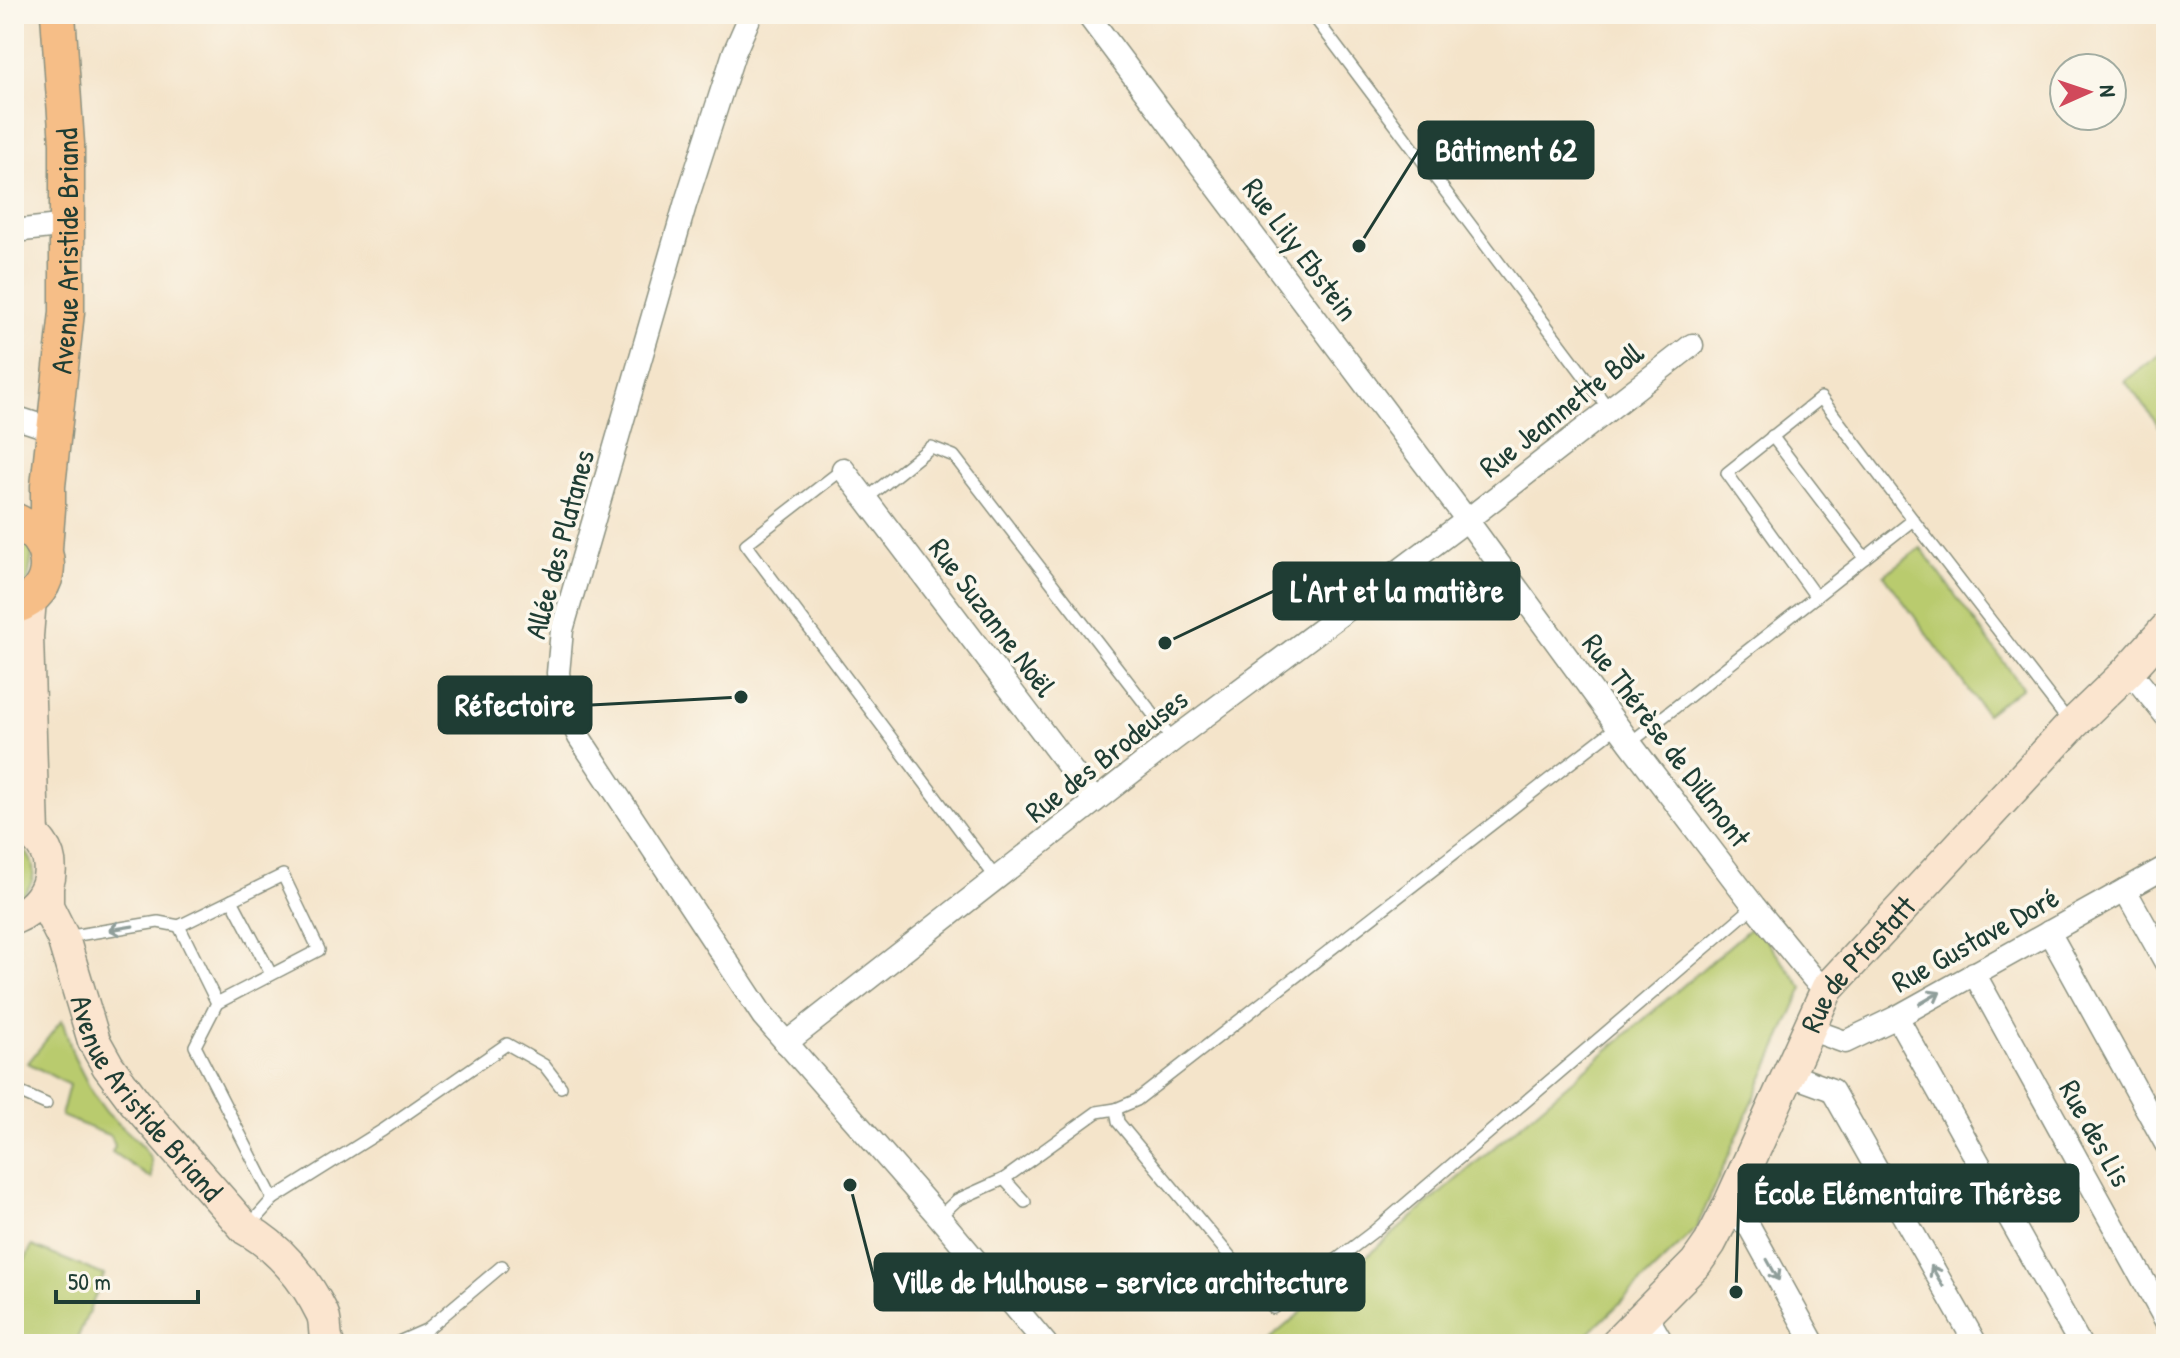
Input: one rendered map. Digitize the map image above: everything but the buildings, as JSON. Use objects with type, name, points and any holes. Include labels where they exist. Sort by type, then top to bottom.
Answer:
[{"type":"main road","name":"Avenue Aristide Briand","points":[[22,603],[40,589],[46,576],[48,486],[67,312],[67,144],[58,14]]},
{"type":"main road","points":[[14,511],[27,497],[48,486]]},
{"type":"main road","points":[[14,520],[27,526],[45,548]]},
{"type":"main road","points":[[22,603],[27,636],[23,831]]},
{"type":"main road","name":"Rue de Pfastatt","points":[[1616,1344],[1696,1263],[1710,1243],[1827,989],[2072,725],[2166,629]]},
{"type":"main road","name":"Avenue Aristide Briand","points":[[23,831],[42,846],[48,860],[47,906],[65,946],[94,1041],[108,1066],[135,1102],[246,1229],[266,1240],[303,1282],[325,1317],[326,1340]]},
{"type":"main road","points":[[15,918],[40,902],[47,889]]},
{"type":"main road","name":"Avenue Aristide Briand","points":[[15,918],[32,924],[65,946]]},
{"type":"street","name":"Allée des Platanes","points":[[751,14],[734,53],[685,205],[562,630],[558,673],[563,704],[579,737],[763,1016],[1046,1344]]},
{"type":"street","name":"Rue Lily Ebstein","points":[[1087,14],[1467,520]]},
{"type":"street","points":[[14,231],[68,225]]},
{"type":"street","name":"Rue Jeannette Boll","points":[[1467,520],[1692,345]]},
{"type":"street","points":[[14,417],[54,430]]},
{"type":"street","name":"Rue Suzanne Noël","points":[[843,469],[1095,801]]},
{"type":"street","name":"Rue des Brodeuses","points":[[786,1043],[1173,740],[1467,520]]},
{"type":"street","name":"Rue Thérèse de Dillmont","points":[[1467,520],[1754,906],[1813,978],[1827,989]]},
{"type":"street","points":[[2129,670],[2166,716]]},
{"type":"street","name":"Rue Gustave Doré","points":[[1809,1029],[1845,1042],[1897,1017],[2166,867]]},
{"type":"street","points":[[2125,890],[2166,963]]},
{"type":"street","points":[[2049,932],[2166,1144]]},
{"type":"street","name":"Rue des Lis","points":[[1974,973],[2166,1321]]},
{"type":"street","points":[[1897,1017],[2080,1344]]},
{"type":"street","points":[[1788,1074],[1832,1090],[1976,1344]]},
{"type":"street","points":[[1728,1208],[1750,1228],[1814,1344]]},
{"type":"street","points":[[1644,1317],[1663,1344]]},
{"type":"lane","points":[[1312,14],[1609,409]]},
{"type":"lane","points":[[1816,597],[1727,473],[1821,398],[2072,725]]},
{"type":"lane","points":[[1772,436],[1865,558]]},
{"type":"lane","points":[[866,499],[931,447],[954,456],[1173,740]]},
{"type":"lane","points":[[843,469],[746,544],[996,878]]},
{"type":"lane","points":[[939,1217],[957,1200],[1004,1179],[1097,1112],[1116,1109],[1137,1100],[1624,735],[1816,597],[1913,520]]},
{"type":"lane","points":[[65,946],[158,922],[179,926],[283,875],[319,950],[217,1003],[195,1046],[273,1199]]},
{"type":"lane","points":[[232,900],[271,974]]},
{"type":"lane","points":[[1116,1109],[1118,1122],[1273,1308],[1373,1232],[1754,906]]},
{"type":"lane","points":[[179,926],[217,1003]]},
{"type":"lane","points":[[246,1229],[273,1199],[383,1130],[507,1044],[544,1065],[561,1087]]},
{"type":"lane","points":[[14,1090],[46,1104]]},
{"type":"lane","points":[[1004,1179],[1025,1202]]},
{"type":"lane","points":[[394,1344],[426,1330],[502,1266]]},
{"type":"green space","points":[[2166,350],[2166,435],[2125,381]]},
{"type":"green space","points":[[14,531],[33,549],[28,581],[14,589]]},
{"type":"green space","points":[[1921,548],[2022,687],[1986,714],[1884,575]]},
{"type":"green space","points":[[14,840],[28,855],[34,871],[29,887],[14,902]]},
{"type":"green space","points":[[1754,925],[1803,988],[1696,1229],[1578,1344],[1264,1344]]},
{"type":"green space","points":[[62,1020],[74,1057],[93,1094],[107,1113],[142,1145],[151,1159],[152,1179],[112,1152],[115,1146],[111,1136],[61,1116],[69,1085],[28,1063]]},
{"type":"green space","points":[[32,1246],[104,1275],[75,1344],[14,1344],[14,1270],[19,1272]]},
{"type":"place","name":"Bâtiment 62","points":[[1359,246]]},
{"type":"place","name":"L'Art et la matière","points":[[1165,643]]},
{"type":"place","name":"Réfectoire","points":[[741,697]]},
{"type":"place","name":"Ville de Mulhouse - service architecture","points":[[850,1185]]},
{"type":"place","name":"École Elémentaire Thérèse","points":[[1736,1292]]}]
